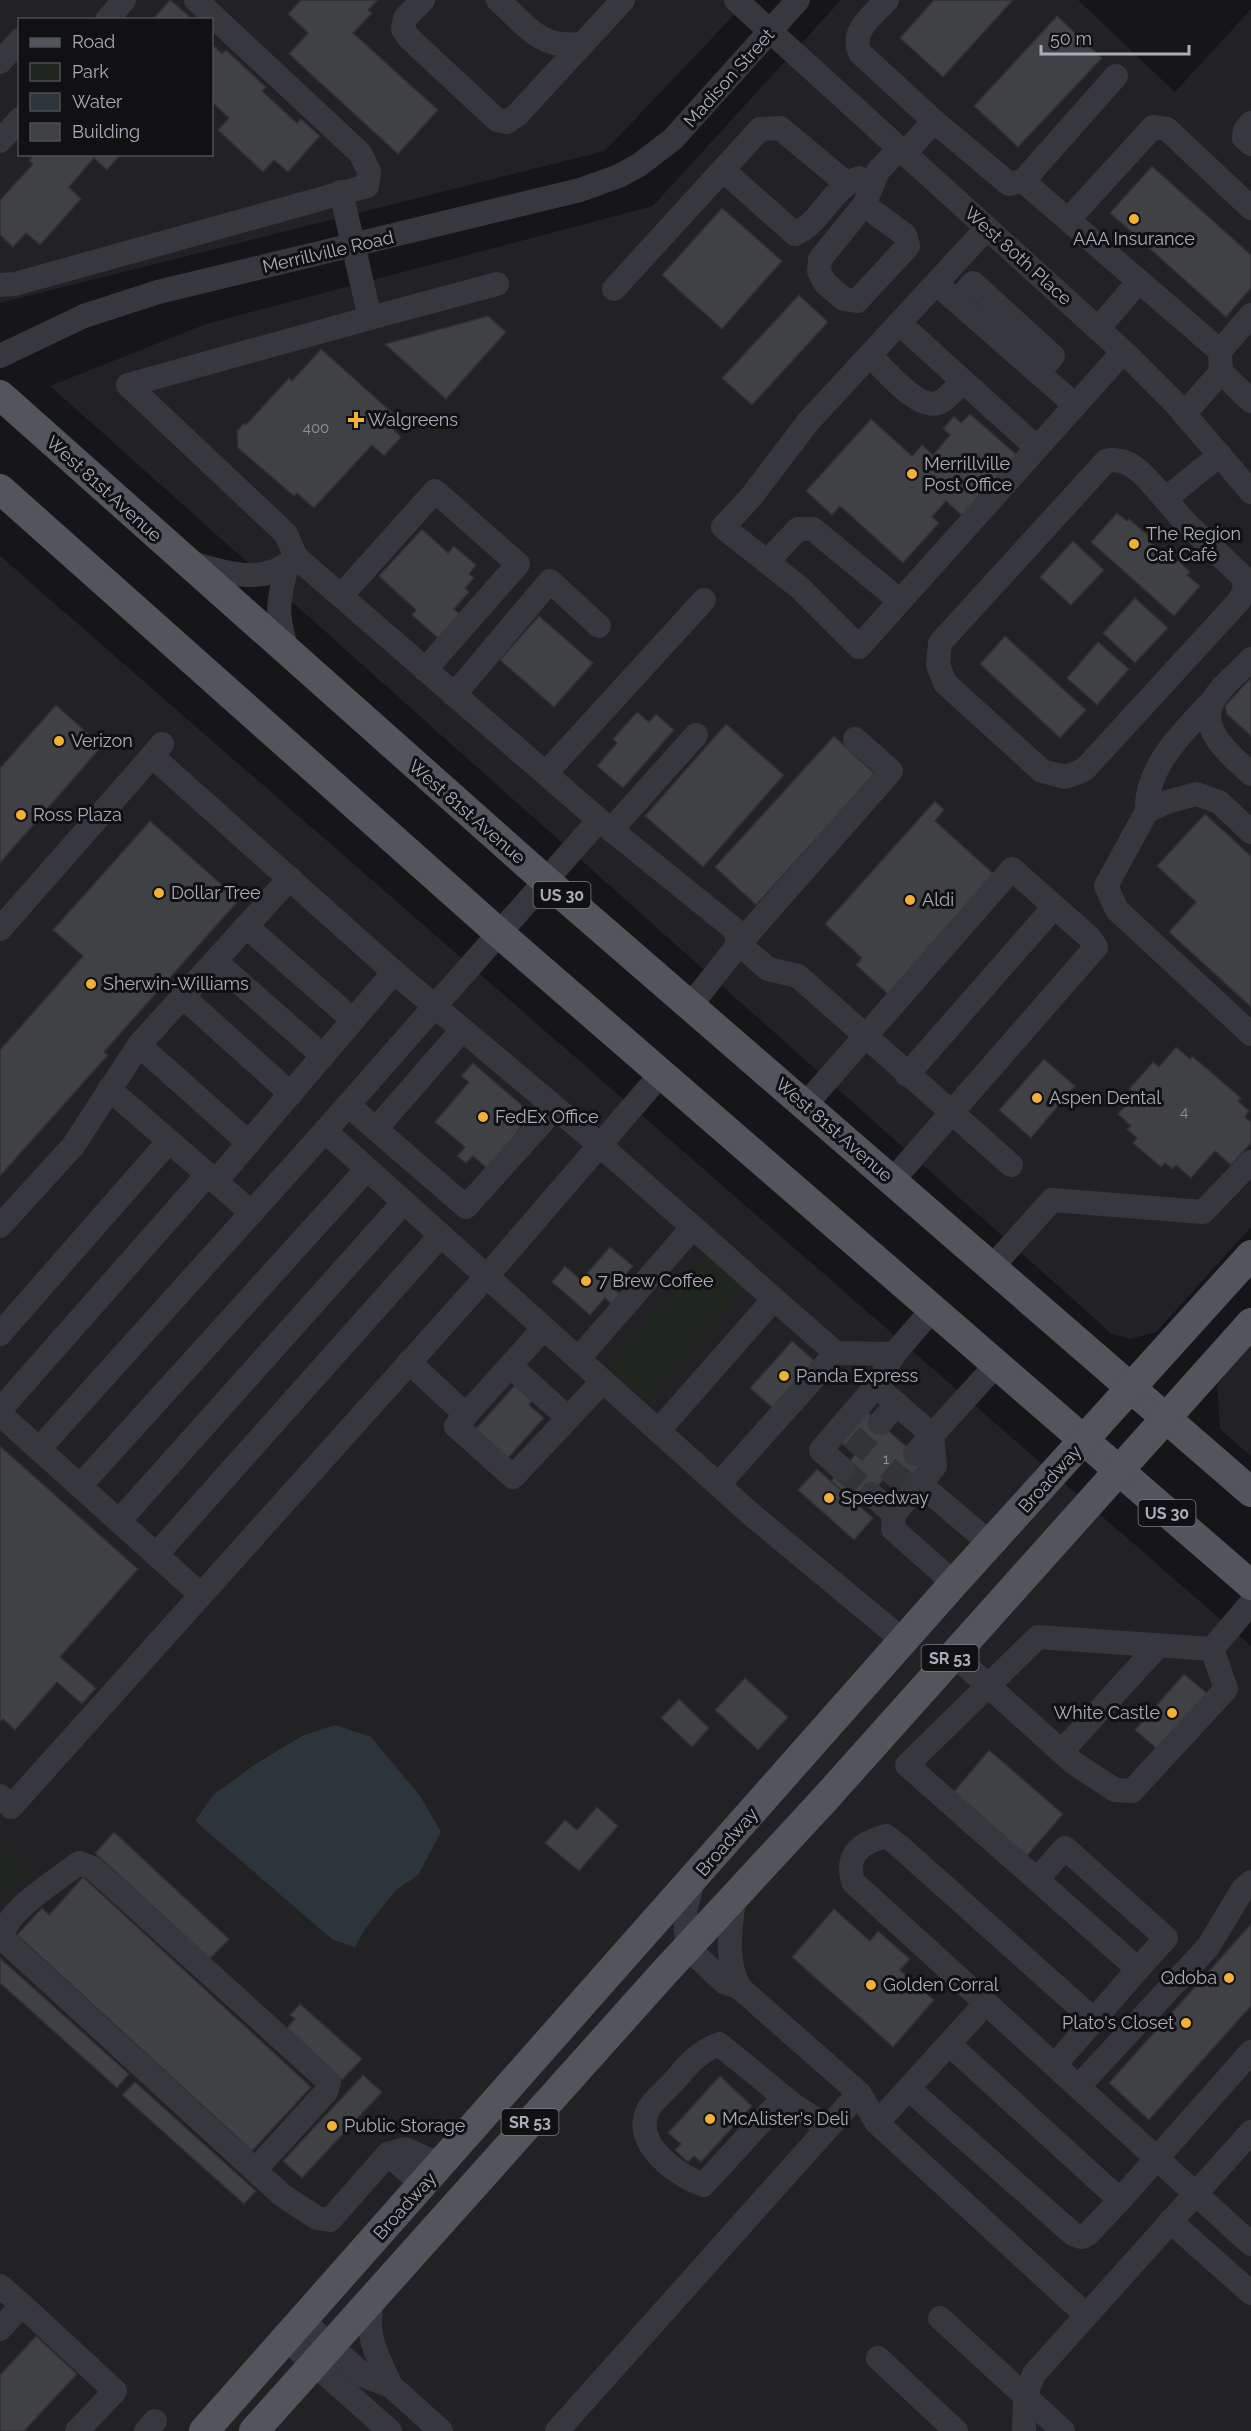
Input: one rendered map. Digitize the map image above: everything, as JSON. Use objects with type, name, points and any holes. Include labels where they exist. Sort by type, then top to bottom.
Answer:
[{"type":"main road","name":"West 81st Avenue","points":[[0,395],[546,880],[1131,1387]]},
{"type":"main road","name":"US 30","points":[[0,489],[500,934],[1251,1585]]},
{"type":"main road","name":"Broadway","points":[[204,2431],[905,1642],[954,1583],[1251,1254]]},
{"type":"main road","name":"Broadway","points":[[254,2431],[687,1947],[734,1898],[1251,1323]]},
{"type":"main road","name":"US 30","points":[[1131,1387],[1251,1492]]},
{"type":"street","points":[[109,18],[124,0]]},
{"type":"street","points":[[0,285],[15,284],[368,186],[369,171],[360,153],[196,0]]},
{"type":"street","points":[[423,0],[405,18],[403,28],[409,38],[497,120],[507,122],[623,0]]},
{"type":"street","points":[[498,0],[548,43],[564,46],[583,43]]},
{"type":"street","name":"West 80th Place","points":[[736,0],[1123,352],[1184,414],[1251,492]]},
{"type":"street","name":"Madison Street","points":[[657,153],[690,122],[798,0]]},
{"type":"street","points":[[887,0],[858,32],[856,43],[861,53],[934,121],[1008,184],[1023,181],[1116,76]]},
{"type":"street","points":[[0,62],[18,42]]},
{"type":"street","points":[[0,141],[18,121]]},
{"type":"street","points":[[723,170],[795,234],[805,229],[846,183],[878,171],[934,121]]},
{"type":"street","points":[[1251,123],[1245,130],[1244,138],[1251,144]]},
{"type":"street","points":[[1068,220],[1153,127],[1167,129],[1251,208]]},
{"type":"street","points":[[614,289],[760,129],[780,128],[846,183]]},
{"type":"street","name":"Merrillville Road","points":[[0,356],[84,316],[158,291],[353,247],[580,190],[619,176],[657,153]]},
{"type":"street","points":[[864,206],[878,171]]},
{"type":"street","points":[[1023,181],[1139,281],[1221,362],[1251,401]]},
{"type":"street","points":[[341,192],[370,318]]},
{"type":"street","points":[[987,228],[808,422],[751,497],[723,527],[800,588],[859,647],[1123,352]]},
{"type":"street","points":[[1098,329],[1139,281]]},
{"type":"street","points":[[288,653],[278,620],[279,596],[291,561],[286,534],[128,385],[497,284]]},
{"type":"street","points":[[937,284],[1075,405]]},
{"type":"street","points":[[1184,414],[1251,315]]},
{"type":"street","points":[[900,324],[1037,448]]},
{"type":"street","points":[[870,355],[912,396],[929,405],[941,402],[963,381]]},
{"type":"street","points":[[1165,498],[1220,455]]},
{"type":"street","points":[[1118,458],[1136,467],[1165,498],[1186,523],[1243,577],[1245,589],[1239,601],[1084,771],[1065,777],[1042,771],[945,682],[938,665],[940,643],[1106,461],[1118,458]]},
{"type":"street","points":[[341,596],[435,492],[518,564],[425,670]]},
{"type":"street","points":[[767,562],[798,529],[813,529],[900,601]]},
{"type":"street","points":[[185,561],[243,577],[291,561]]},
{"type":"street","points":[[291,561],[341,596],[605,825],[734,929],[739,944],[768,969],[798,976],[1011,1165]]},
{"type":"street","points":[[454,695],[550,581],[599,626]]},
{"type":"street","points":[[546,773],[705,600]]},
{"type":"street","points":[[1251,659],[1165,756],[1146,794],[1147,811],[1106,886],[1118,910],[1251,1034]]},
{"type":"street","points":[[1212,701],[1210,721],[1220,745],[1251,774]]},
{"type":"street","points":[[39,1449],[252,1213],[546,880],[696,735]]},
{"type":"street","points":[[690,1006],[739,944],[891,771],[855,739]]},
{"type":"street","points":[[0,929],[157,750],[290,878],[394,972],[601,1146],[836,1353],[894,1354]]},
{"type":"street","points":[[1147,811],[1167,801],[1196,794],[1219,802],[1251,832]]},
{"type":"street","points":[[805,1105],[1012,870],[1089,937],[1096,947],[892,1181]]},
{"type":"street","points":[[0,1226],[73,1146],[139,1045],[290,878]]},
{"type":"street","points":[[907,1075],[1054,907]]},
{"type":"street","points":[[246,926],[353,1020]]},
{"type":"street","points":[[215,961],[323,1056]]},
{"type":"street","points":[[201,1595],[0,1412],[212,1178],[249,1143],[394,972]]},
{"type":"street","points":[[182,996],[291,1094]]},
{"type":"street","points":[[376,1129],[462,1030]]},
{"type":"street","points":[[139,1045],[249,1143]]},
{"type":"street","points":[[0,1796],[11,1807],[487,1276],[661,1074]]},
{"type":"street","points":[[109,1089],[252,1213]]},
{"type":"street","points":[[348,1105],[466,1207],[555,1108]]},
{"type":"street","points":[[325,1131],[719,1484],[905,1642]]},
{"type":"street","points":[[0,1334],[169,1141]]},
{"type":"street","points":[[992,1267],[1052,1200],[1203,1212],[1251,1162]]},
{"type":"street","points":[[80,1486],[367,1169]]},
{"type":"street","points":[[119,1521],[404,1202]]},
{"type":"street","points":[[579,1358],[693,1227]]},
{"type":"street","points":[[156,1555],[441,1235]]},
{"type":"street","points":[[659,1430],[774,1299]]},
{"type":"street","points":[[845,1463],[821,1450],[876,1386],[894,1354],[932,1310]]},
{"type":"street","points":[[544,1328],[456,1426],[513,1477],[603,1381]]},
{"type":"street","points":[[719,1484],[836,1353]]},
{"type":"street","points":[[410,1362],[466,1415]]},
{"type":"street","points":[[915,1454],[996,1365]]},
{"type":"street","points":[[510,1366],[567,1417]]},
{"type":"street","points":[[876,1386],[932,1435],[935,1466],[920,1484],[883,1498],[893,1529],[954,1583]]},
{"type":"street","points":[[880,1424],[897,1404]]},
{"type":"street","points":[[920,1484],[991,1544]]},
{"type":"street","points":[[1212,1649],[1251,1603]]},
{"type":"street","points":[[1138,1969],[908,1765],[1038,1637],[1212,1649]]},
{"type":"street","points":[[1062,1751],[1158,1646]]},
{"type":"street","points":[[953,1654],[1062,1751],[1114,1790],[1132,1791],[1226,1689],[1212,1649]]},
{"type":"street","points":[[1094,2020],[886,1836],[867,1841],[855,1852],[849,1869],[853,1882],[1251,2244]]},
{"type":"street","points":[[1037,1879],[1065,1848],[1166,1938],[1055,2066]]},
{"type":"street","points":[[256,2169],[326,2092],[329,2082],[93,1868],[79,1863],[22,1907],[3,1926],[2,1938],[282,2195],[317,2218],[330,2220],[388,2154],[405,2149],[432,2175]]},
{"type":"street","points":[[693,1881],[686,1911],[687,1947],[724,1982],[740,1988]]},
{"type":"street","points":[[1078,2087],[1208,1947],[1243,1889],[1251,1882]]},
{"type":"street","points":[[734,1898],[730,1956],[733,1976],[740,1988],[858,2093],[877,2123],[1086,2314]]},
{"type":"street","points":[[877,2123],[986,2003]]},
{"type":"street","points":[[784,2097],[703,2185],[680,2175],[649,2145],[644,2124],[649,2108],[701,2052],[719,2044],[784,2097],[828,2127]]},
{"type":"street","points":[[949,2044],[1120,2200]]},
{"type":"street","points":[[909,2089],[1073,2234],[1082,2237],[1088,2234],[1158,2159],[1251,2052]]},
{"type":"street","points":[[567,2428],[858,2093]]},
{"type":"street","points":[[1024,2431],[1025,2396],[1034,2374],[1251,2132]]},
{"type":"street","points":[[1170,2221],[1251,2293]]},
{"type":"street","points":[[0,2286],[115,2391],[77,2431]]},
{"type":"street","points":[[373,2297],[369,2316],[371,2340],[391,2386]]},
{"type":"street","points":[[0,2329],[22,2305]]},
{"type":"street","points":[[940,2318],[1063,2431]]},
{"type":"street","points":[[295,2330],[322,2355],[390,2431]]},
{"type":"street","points":[[322,2355],[364,2376],[391,2386],[441,2431]]},
{"type":"street","points":[[878,2358],[956,2431]]},
{"type":"shaded area","points":[[0,0],[748,0],[605,151],[0,303]]},
{"type":"shaded area","points":[[841,0],[1078,0],[1175,92],[1251,9],[1251,1227],[1156,1332],[1130,1339],[1112,1334],[50,386],[206,324],[653,206]]},
{"type":"shaded area","points":[[0,556],[1251,1646],[1251,2431],[0,2431],[0,1895],[28,1873],[0,1846]]},
{"type":"shaded area","points":[[1251,1343],[1251,1456],[1220,1429],[1217,1381]]},
{"type":"green space","points":[[706,1254],[744,1287],[645,1400],[607,1366]]},
{"type":"green space","points":[[0,1846],[28,1873],[0,1895]]},
{"type":"water","points":[[336,1725],[371,1737],[420,1796],[441,1832],[418,1875],[396,1890],[365,1929],[355,1947],[333,1940],[195,1821],[213,1795],[257,1763],[304,1735]]},
{"type":"building","points":[[170,0],[189,16],[188,18],[154,18]]},
{"type":"building","points":[[301,0],[378,0],[368,10],[372,13],[353,33],[438,110],[398,154],[289,54],[308,33],[288,14]]},
{"type":"building","points":[[934,0],[1013,0],[943,77],[900,38]]},
{"type":"building","points":[[1057,16],[1102,58],[1018,147],[974,106]]},
{"type":"building","points":[[213,45],[222,54],[226,50],[266,87],[262,91],[297,123],[301,119],[320,136],[288,172],[274,160],[263,172],[218,130],[229,118],[213,103]]},
{"type":"building","points":[[33,156],[119,156],[107,170],[94,158],[69,187],[81,199],[40,245],[26,233],[13,247],[0,235],[0,200],[33,164],[29,161]]},
{"type":"building","points":[[1152,166],[1251,255],[1251,288],[1226,317],[1110,213]]},
{"type":"building","points":[[722,208],[782,261],[722,329],[662,275]]},
{"type":"building","points":[[799,295],[828,322],[752,405],[722,378]]},
{"type":"building","points":[[488,316],[506,332],[446,399],[385,344]]},
{"type":"building","name":"Walgreens","points":[[321,349],[397,417],[389,425],[401,437],[384,456],[372,445],[314,508],[297,493],[294,496],[238,448],[237,431],[244,423],[246,425],[289,378],[292,381]]},
{"type":"building","name":"Merrillville Post Office","points":[[970,414],[1019,457],[965,518],[946,501],[932,517],[939,523],[903,563],[840,506],[832,515],[806,491],[871,419],[912,456],[922,445],[933,455],[950,435],[943,429],[954,416],[961,423]]},
{"type":"building","points":[[1117,513],[1127,521],[1129,519],[1150,537],[1148,540],[1167,557],[1171,554],[1190,572],[1187,575],[1200,586],[1174,616],[1091,542]]},
{"type":"building","points":[[422,529],[448,553],[454,546],[476,565],[469,574],[474,578],[465,588],[469,592],[454,609],[461,615],[439,639],[412,615],[416,610],[379,576]]},
{"type":"building","points":[[1073,541],[1104,570],[1071,605],[1040,577]]},
{"type":"building","points":[[1135,598],[1168,628],[1135,663],[1103,633]]},
{"type":"building","points":[[539,616],[593,663],[554,707],[500,660]]},
{"type":"building","points":[[1005,636],[1086,710],[1060,738],[980,664]]},
{"type":"building","points":[[1098,642],[1129,669],[1097,705],[1067,678]]},
{"type":"building","points":[[1251,678],[1251,736],[1227,714],[1225,706]]},
{"type":"building","name":"Ross Plaza","points":[[56,705],[102,746],[0,863],[0,768]]},
{"type":"building","points":[[637,712],[649,722],[656,714],[674,730],[623,788],[597,766],[617,743],[613,739]]},
{"type":"building","points":[[726,724],[784,775],[703,867],[645,816]]},
{"type":"building","points":[[834,736],[875,774],[756,905],[715,867]]},
{"type":"building","name":"Aldi","points":[[935,801],[944,810],[935,821],[995,875],[889,995],[856,965],[862,958],[825,924]]},
{"type":"building","points":[[1205,814],[1251,856],[1251,1007],[1169,932],[1196,902],[1157,866]]},
{"type":"building","points":[[150,821],[239,900],[104,1052],[108,1055],[0,1176],[0,1050],[83,956],[53,930]]},
{"type":"building","points":[[1176,1047],[1190,1059],[1192,1056],[1241,1098],[1238,1101],[1249,1111],[1245,1117],[1251,1122],[1251,1143],[1231,1165],[1215,1151],[1191,1178],[1176,1165],[1173,1169],[1165,1163],[1161,1167],[1133,1143],[1137,1138],[1127,1129],[1131,1126],[1118,1114],[1135,1094],[1129,1089],[1153,1062],[1159,1067]]},
{"type":"building","name":"Aspen Dental","points":[[1044,1059],[1075,1086],[1031,1138],[999,1110]]},
{"type":"building","name":"FedEx Office","points":[[473,1063],[531,1113],[490,1171],[473,1156],[466,1163],[457,1156],[465,1147],[435,1122],[469,1082],[461,1076]]},
{"type":"building","name":"7 Brew Coffee","points":[[610,1247],[633,1266],[614,1289],[622,1296],[614,1306],[605,1298],[590,1315],[552,1282],[565,1266],[581,1280]]},
{"type":"building","name":"Panda Express","points":[[792,1341],[818,1364],[776,1411],[750,1388]]},
{"type":"building","points":[[515,1385],[532,1401],[529,1405],[544,1418],[506,1460],[474,1431]]},
{"type":"building","name":"Speedway","points":[[867,1412],[924,1462],[897,1493],[883,1480],[860,1506],[831,1481],[855,1455],[840,1442]]},
{"type":"building","points":[[0,1446],[138,1569],[60,1657],[96,1688],[82,1704],[57,1682],[15,1730],[3,1719],[0,1722]]},
{"type":"building","name":"Speedway","points":[[817,1469],[873,1518],[854,1540],[798,1490]]},
{"type":"building","name":"White Castle","points":[[1184,1674],[1210,1696],[1161,1752],[1135,1730]]},
{"type":"building","points":[[745,1678],[788,1717],[758,1750],[715,1710]]},
{"type":"building","points":[[679,1699],[709,1728],[692,1747],[661,1718]]},
{"type":"building","points":[[989,1750],[1063,1814],[1027,1856],[953,1793]]},
{"type":"building","points":[[597,1807],[618,1826],[579,1871],[545,1843],[565,1820],[577,1830]]},
{"type":"building","points":[[114,1832],[229,1939],[210,1959],[95,1853]]},
{"type":"building","points":[[83,1877],[311,2087],[252,2151],[17,1935],[42,1908],[49,1915]]},
{"type":"building","name":"Golden Corral","points":[[834,1909],[870,1941],[878,1931],[910,1959],[900,1970],[934,2000],[893,2047],[792,1957]]},
{"type":"building","points":[[1251,1924],[1251,2006],[1149,2120],[1109,2083]]},
{"type":"building","points":[[0,1958],[129,2074],[117,2088],[0,1983]]},
{"type":"building","points":[[300,2004],[362,2059],[342,2080],[287,2028],[295,2019],[290,2015]]},
{"type":"building","name":"Public Storage","points":[[363,2075],[382,2092],[302,2178],[283,2161]]},
{"type":"building","name":"McAlister's Deli","points":[[720,2076],[752,2106],[701,2162],[694,2156],[688,2162],[675,2150],[681,2144],[668,2133]]},
{"type":"building","points":[[135,2082],[256,2191],[244,2204],[122,2095]]},
{"type":"building","points":[[36,2336],[77,2374],[24,2431],[0,2431],[0,2375]]},
{"type":"tunnel","points":[[853,1453],[880,1423]]},
{"type":"tunnel","points":[[889,1485],[915,1454]]},
{"type":"tunnel","points":[[842,1469],[871,1494]]},
{"type":"place","name":"AAA Insurance","points":[[1134,219]]},
{"type":"place","name":"Walgreens","points":[[356,420]]},
{"type":"place","name":"Merrillville Post Office","points":[[912,474]]},
{"type":"place","name":"The Region Cat Café","points":[[1134,544]]},
{"type":"place","name":"Verizon","points":[[59,741]]},
{"type":"place","name":"Ross Plaza","points":[[21,815]]},
{"type":"place","name":"Dollar Tree","points":[[159,893]]},
{"type":"place","name":"Aldi","points":[[910,900]]},
{"type":"place","name":"Sherwin-Williams","points":[[91,984]]},
{"type":"place","name":"Aspen Dental","points":[[1037,1098]]},
{"type":"place","name":"FedEx Office","points":[[483,1117]]},
{"type":"place","name":"7 Brew Coffee","points":[[586,1281]]},
{"type":"place","name":"Panda Express","points":[[784,1376]]},
{"type":"place","name":"Speedway","points":[[829,1498]]},
{"type":"place","name":"White Castle","points":[[1172,1713]]},
{"type":"place","name":"Qdoba","points":[[1229,1978]]},
{"type":"place","name":"Golden Corral","points":[[871,1985]]},
{"type":"place","name":"Plato's Closet","points":[[1186,2023]]},
{"type":"place","name":"McAlister's Deli","points":[[710,2119]]},
{"type":"place","name":"Public Storage","points":[[332,2126]]}]
